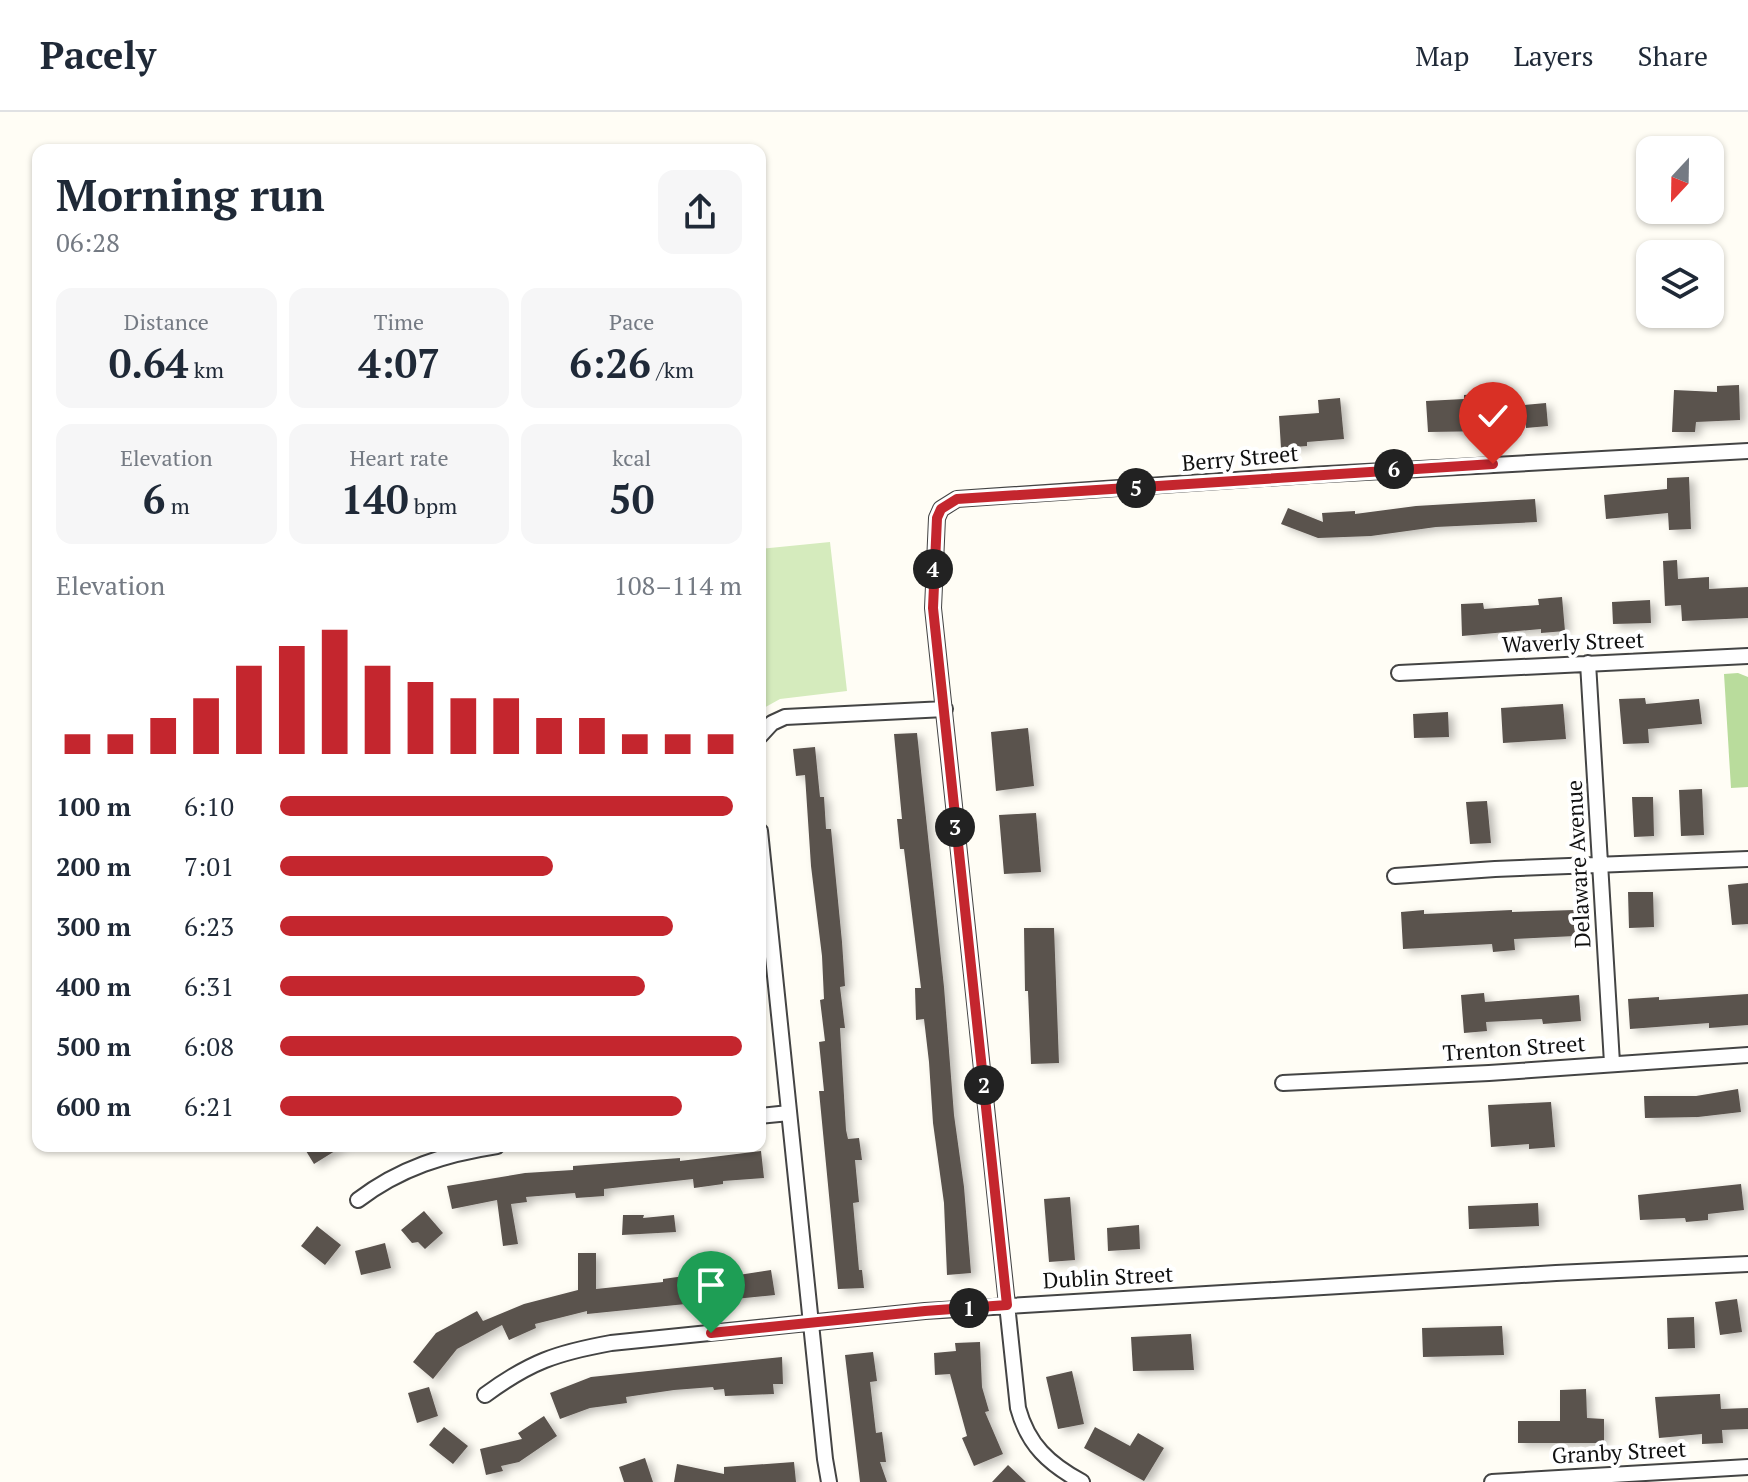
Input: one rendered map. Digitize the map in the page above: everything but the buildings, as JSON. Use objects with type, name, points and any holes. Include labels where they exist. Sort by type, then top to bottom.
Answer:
[{"type":"street","name":"Berry Street","points":[[1082,1482],[1044,1458],[1032,1442],[1018,1408],[933,608],[937,518],[941,509],[957,499],[1353,472],[1748,451]]},
{"type":"street","name":"Waverly Street","points":[[1399,673],[1748,656]]},
{"type":"street","name":"Delaware Avenue","points":[[1588,663],[1612,1063]]},
{"type":"street","points":[[766,730],[785,717],[945,709]]},
{"type":"street","points":[[1395,876],[1600,863],[1748,859]]},
{"type":"street","points":[[766,936],[789,1113],[829,1482]]},
{"type":"street","name":"Trenton Street","points":[[1283,1083],[1748,1055]]},
{"type":"street","points":[[766,1115],[789,1113]]},
{"type":"street","points":[[358,1200],[378,1184],[425,1162],[461,1152]]},
{"type":"street","name":"Dublin Street","points":[[485,1395],[514,1373],[565,1351],[611,1343],[1007,1305],[1748,1264]]},
{"type":"street","name":"Granby Street","points":[[1492,1482],[1748,1467]]},
{"type":"green space","points":[[830,542],[847,691],[780,699],[766,707],[766,548]]},
{"type":"green space","points":[[1738,673],[1748,677],[1748,787],[1731,788],[1724,674]]},
{"type":"route","points":[[711,1333],[1007,1305],[933,608],[937,518],[941,509],[957,499],[1493,464]]}]
